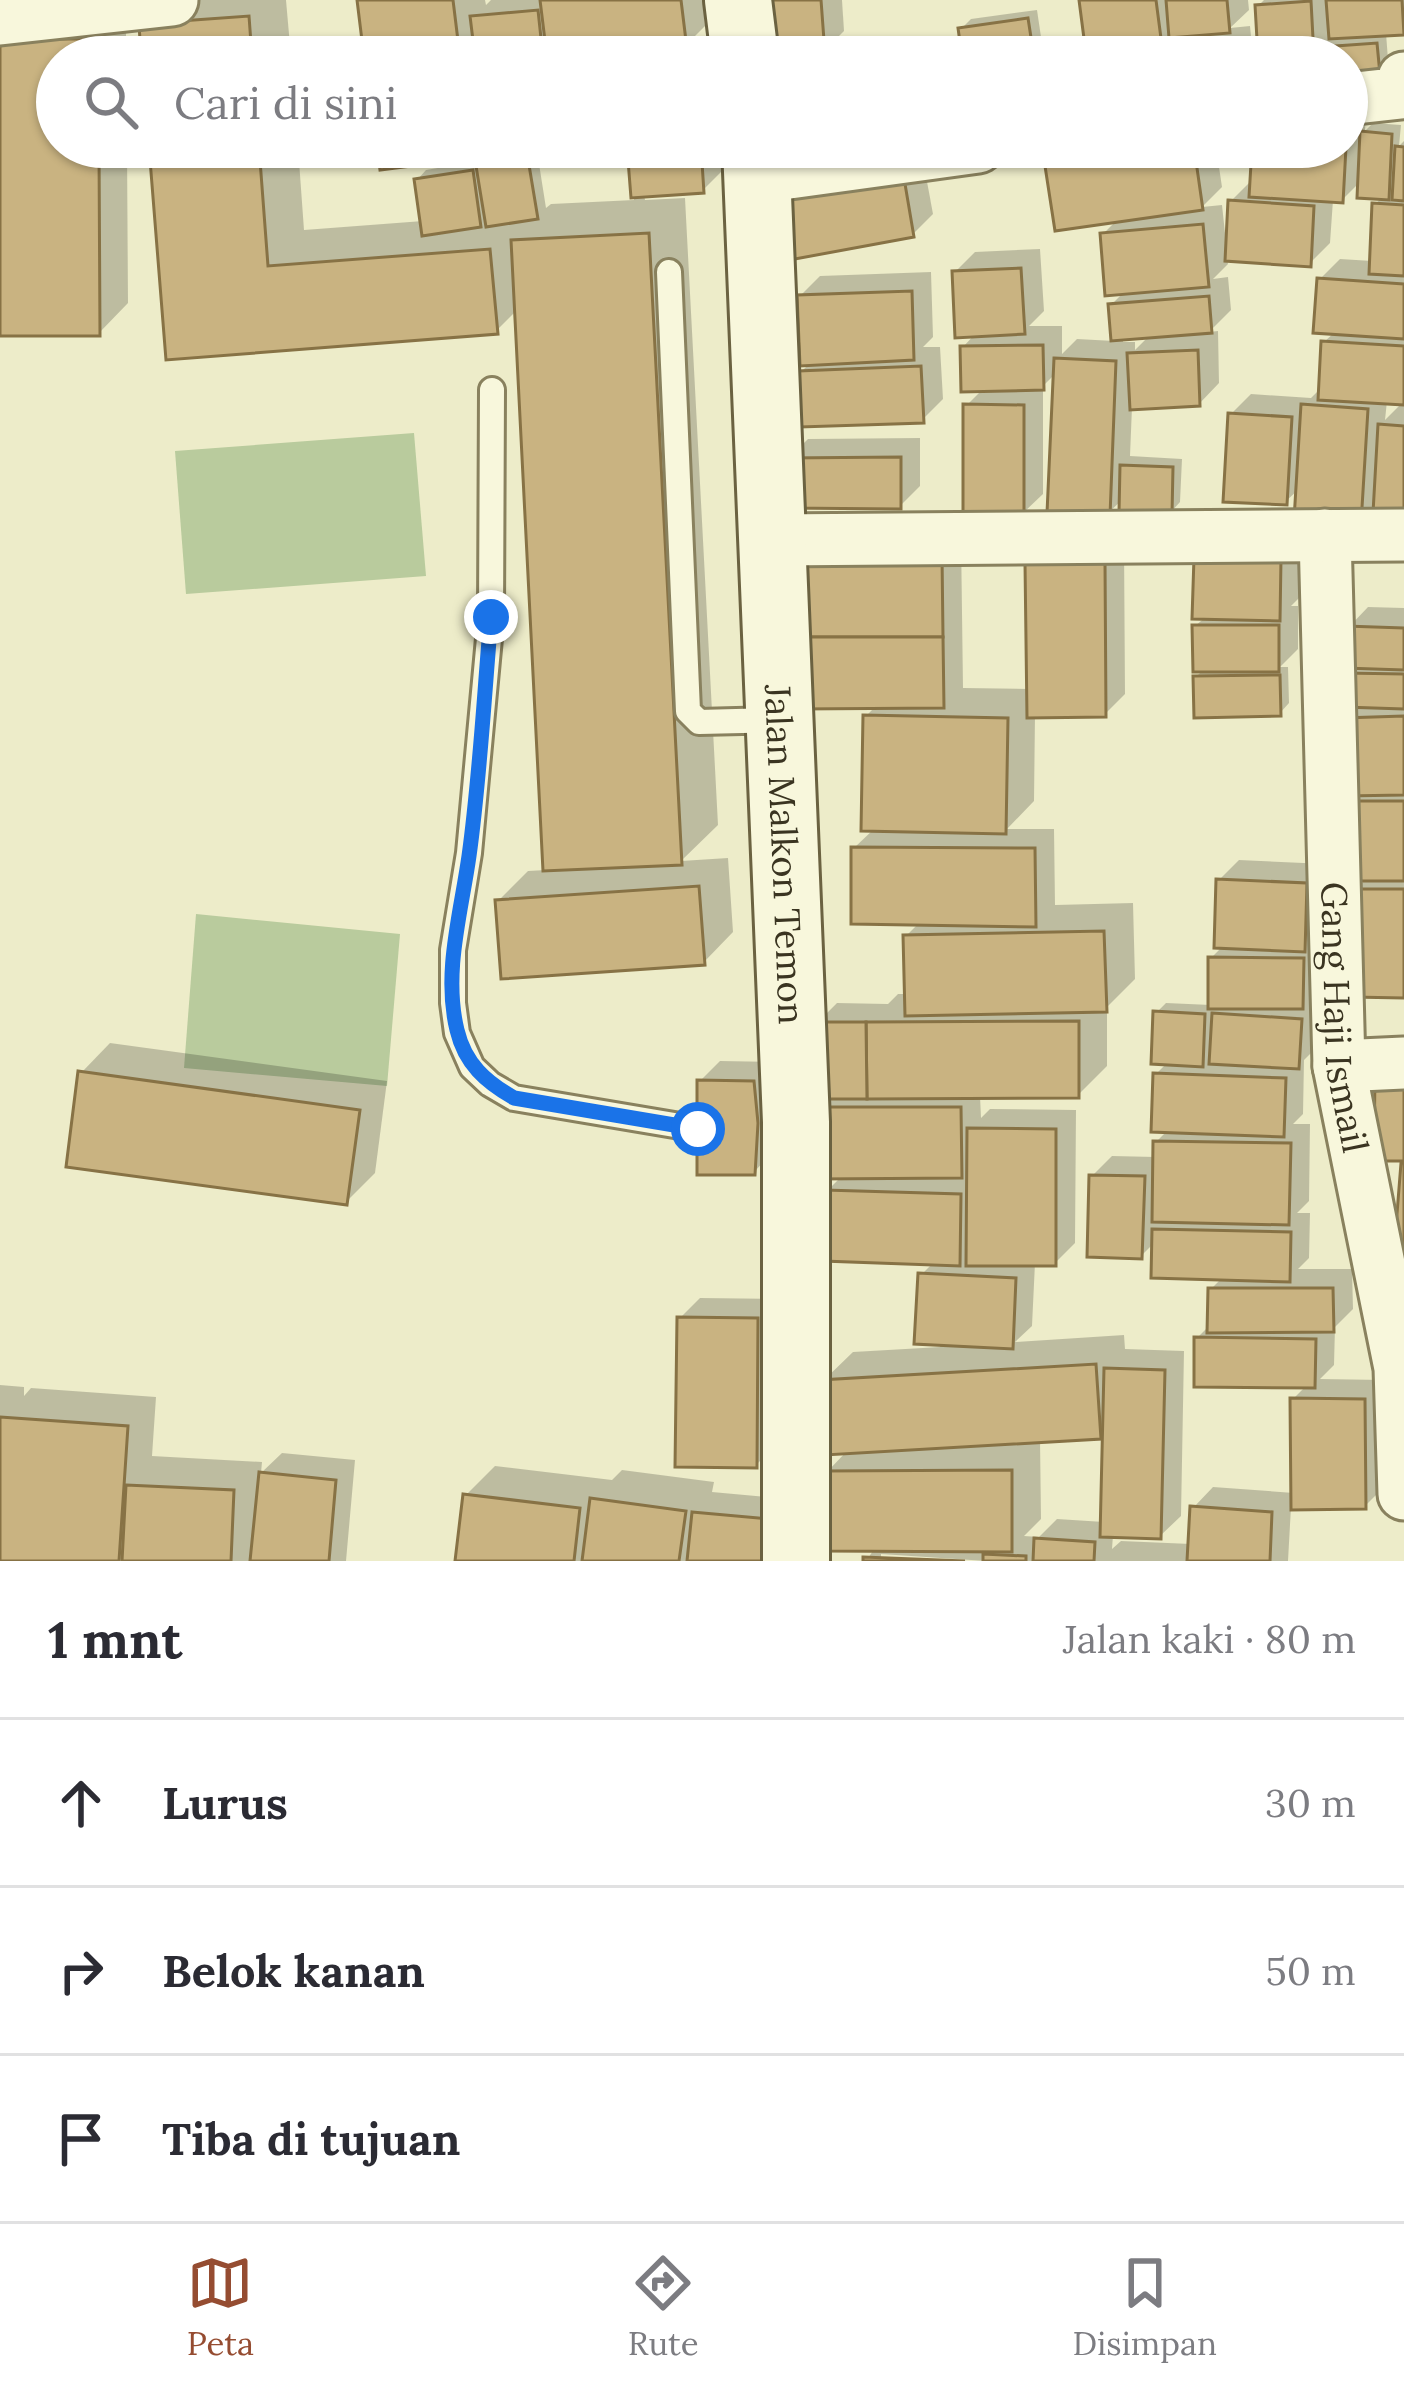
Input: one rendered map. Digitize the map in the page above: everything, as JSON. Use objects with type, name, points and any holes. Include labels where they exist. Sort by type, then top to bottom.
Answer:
[{"type":"street","points":[[0,19],[172,0]]},
{"type":"street","points":[[738,0],[742,36]]},
{"type":"street","points":[[1368,97],[1401,93],[1404,78]]},
{"type":"street","name":"Jalan Malkon Temon","points":[[758,168],[782,720],[796,1561]]},
{"type":"street","name":"Gang Haji Ismail","points":[[1325,535],[1339,1066],[1400,1368],[1404,1494]]},
{"type":"street","points":[[773,540],[1404,535]]},
{"type":"street","points":[[1339,1066],[1404,1063]]},
{"type":"lane","points":[[669,272],[688,711],[700,722],[782,720]]},
{"type":"lane","points":[[492,389],[491,617],[469,853],[453,950],[457,1033],[472,1067],[514,1098],[698,1129]]},
{"type":"green space","points":[[414,433],[426,576],[186,594],[175,451]]},
{"type":"green space","points":[[196,914],[400,934],[387,1086],[184,1068]]},
{"type":"building","points":[[357,0],[453,0],[457,36],[361,36]]},
{"type":"building","points":[[540,0],[681,0],[685,36],[544,36]]},
{"type":"building","points":[[753,0],[821,0],[824,36],[756,36]]},
{"type":"building","points":[[1079,0],[1156,0],[1161,36],[1084,36]]},
{"type":"building","points":[[1166,0],[1227,0],[1230,33],[1169,36]]},
{"type":"building","points":[[1326,0],[1402,0],[1404,35],[1329,36]]},
{"type":"building","points":[[1311,1],[1313,36],[1257,36],[1255,5]]},
{"type":"building","points":[[538,10],[541,36],[472,36],[470,16]]},
{"type":"building","points":[[249,16],[250,36],[140,36],[139,24]]},
{"type":"building","points":[[1028,18],[1031,36],[959,36],[958,28]]},
{"type":"building","points":[[0,39],[36,39],[36,168],[99,168],[100,336],[0,336]]},
{"type":"building","points":[[1377,43],[1381,85],[1368,86],[1368,44]]},
{"type":"building","points":[[1368,132],[1392,134],[1389,200],[1357,198],[1358,168],[1368,168]]},
{"type":"building","points":[[1395,146],[1404,147],[1404,201],[1392,200]]},
{"type":"building","points":[[151,168],[261,168],[268,266],[490,249],[498,334],[166,360]]},
{"type":"building","points":[[476,168],[530,168],[538,219],[486,227]]},
{"type":"building","points":[[629,168],[702,168],[704,193],[631,198]]},
{"type":"building","points":[[1045,168],[1197,168],[1203,210],[1055,231]]},
{"type":"building","points":[[1251,168],[1345,168],[1343,203],[1249,197]]},
{"type":"building","points":[[473,170],[481,227],[422,236],[414,179]]},
{"type":"building","points":[[904,178],[914,237],[784,261],[773,202]]},
{"type":"building","points":[[1228,200],[1314,206],[1311,267],[1225,261]]},
{"type":"building","points":[[1372,203],[1404,205],[1404,276],[1369,274]]},
{"type":"building","points":[[1203,224],[1209,287],[1105,296],[1100,233]]},
{"type":"building","points":[[649,233],[682,865],[543,871],[511,240]]},
{"type":"building","points":[[1021,268],[1025,334],[955,338],[952,271]]},
{"type":"building","points":[[1317,278],[1404,284],[1404,339],[1313,333]]},
{"type":"building","points":[[912,291],[914,360],[800,366],[797,295]]},
{"type":"building","points":[[1209,296],[1212,333],[1111,341],[1108,304]]},
{"type":"building","points":[[1321,341],[1404,346],[1404,405],[1318,400]]},
{"type":"building","points":[[1043,345],[1044,390],[961,392],[960,346]]},
{"type":"building","points":[[1198,350],[1200,406],[1130,410],[1127,353]]},
{"type":"building","points":[[1054,358],[1116,361],[1110,516],[1047,513]]},
{"type":"building","points":[[921,366],[924,423],[800,427],[798,371]]},
{"type":"building","points":[[963,404],[1024,405],[1024,517],[963,516]]},
{"type":"building","points":[[1301,404],[1368,409],[1361,524],[1294,520]]},
{"type":"building","points":[[1228,413],[1292,417],[1287,505],[1223,502]]},
{"type":"building","points":[[1378,424],[1404,426],[1404,516],[1373,513]]},
{"type":"building","points":[[901,457],[901,509],[785,508],[785,458]]},
{"type":"building","points":[[1120,465],[1173,467],[1172,515],[1119,513]]},
{"type":"building","points":[[795,555],[942,555],[943,637],[796,637]]},
{"type":"building","points":[[1194,557],[1281,558],[1280,621],[1192,619]]},
{"type":"building","points":[[1105,562],[1106,717],[1027,718],[1025,563]]},
{"type":"building","points":[[1192,625],[1279,625],[1279,672],[1193,672]]},
{"type":"building","points":[[1345,626],[1404,628],[1404,670],[1344,668]]},
{"type":"building","points":[[796,637],[943,637],[944,708],[798,709]]},
{"type":"building","points":[[1344,673],[1404,674],[1404,709],[1344,707]]},
{"type":"building","points":[[1280,675],[1281,716],[1194,718],[1193,676]]},
{"type":"building","points":[[863,715],[1008,718],[1006,834],[861,831]]},
{"type":"building","points":[[1404,716],[1404,795],[1345,796],[1343,718]]},
{"type":"building","points":[[1345,801],[1404,801],[1404,881],[1346,881]]},
{"type":"building","points":[[851,847],[1035,848],[1036,927],[851,924]]},
{"type":"building","points":[[1216,879],[1307,883],[1305,952],[1214,948]]},
{"type":"building","points":[[699,886],[705,965],[501,979],[495,900]]},
{"type":"building","points":[[1352,889],[1404,889],[1404,998],[1352,997]]},
{"type":"building","points":[[1104,931],[1107,1012],[905,1016],[903,935]]},
{"type":"building","points":[[1208,957],[1304,958],[1303,1009],[1208,1009]]},
{"type":"building","points":[[1153,1011],[1205,1014],[1203,1067],[1151,1064]]},
{"type":"building","points":[[1212,1013],[1302,1019],[1299,1069],[1209,1064]]},
{"type":"building","points":[[1079,1021],[1079,1098],[867,1099],[866,1022]]},
{"type":"building","points":[[813,1022],[866,1022],[867,1099],[814,1099]]},
{"type":"building","points":[[78,1071],[360,1110],[347,1205],[66,1167]]},
{"type":"building","points":[[1375,1071],[1404,1071],[1404,1161],[1374,1161]]},
{"type":"building","points":[[1153,1073],[1286,1078],[1284,1137],[1151,1132]]},
{"type":"building","points":[[697,1080],[754,1081],[755,1175],[697,1175]]},
{"type":"building","points":[[816,1107],[961,1107],[962,1178],[817,1179]]},
{"type":"building","points":[[967,1128],[1056,1129],[1056,1266],[966,1266]]},
{"type":"building","points":[[1153,1141],[1291,1143],[1289,1225],[1152,1222]]},
{"type":"building","points":[[1404,1163],[1404,1253],[1394,1252]]},
{"type":"building","points":[[1089,1175],[1145,1176],[1142,1259],[1087,1257]]},
{"type":"building","points":[[824,1190],[961,1194],[960,1266],[823,1261]]},
{"type":"building","points":[[1152,1229],[1291,1232],[1290,1282],[1151,1278]]},
{"type":"building","points":[[918,1273],[1016,1278],[1013,1349],[914,1344]]},
{"type":"building","points":[[1208,1288],[1333,1288],[1334,1332],[1207,1333]]},
{"type":"building","points":[[677,1317],[758,1318],[757,1468],[675,1467]]},
{"type":"building","points":[[1194,1337],[1316,1339],[1315,1388],[1194,1387]]},
{"type":"building","points":[[1096,1364],[1101,1439],[825,1455],[820,1380]]},
{"type":"building","points":[[1104,1368],[1165,1370],[1161,1539],[1100,1537]]},
{"type":"building","points":[[1290,1398],[1365,1399],[1366,1509],[1291,1510]]},
{"type":"building","points":[[0,1417],[128,1426],[119,1561],[0,1561]]},
{"type":"building","points":[[1012,1470],[1012,1552],[824,1551],[823,1471]]},
{"type":"building","points":[[259,1472],[336,1480],[329,1561],[250,1561]]},
{"type":"building","points":[[126,1485],[234,1490],[231,1561],[122,1561]]},
{"type":"building","points":[[463,1494],[580,1508],[574,1561],[455,1561]]},
{"type":"building","points":[[590,1498],[686,1511],[679,1561],[582,1561]]},
{"type":"building","points":[[1190,1506],[1272,1512],[1270,1561],[1187,1561]]},
{"type":"building","points":[[692,1512],[769,1519],[764,1561],[687,1561]]},
{"type":"building","points":[[1034,1538],[1095,1542],[1094,1561],[1033,1561]]},
{"type":"building","points":[[983,1554],[1026,1556],[1026,1561],[983,1561]]},
{"type":"building","points":[[863,1557],[965,1561],[863,1561]]},
{"type":"route","points":[[491,617],[469,853],[453,950],[457,1033],[472,1067],[514,1098],[698,1129]]}]
